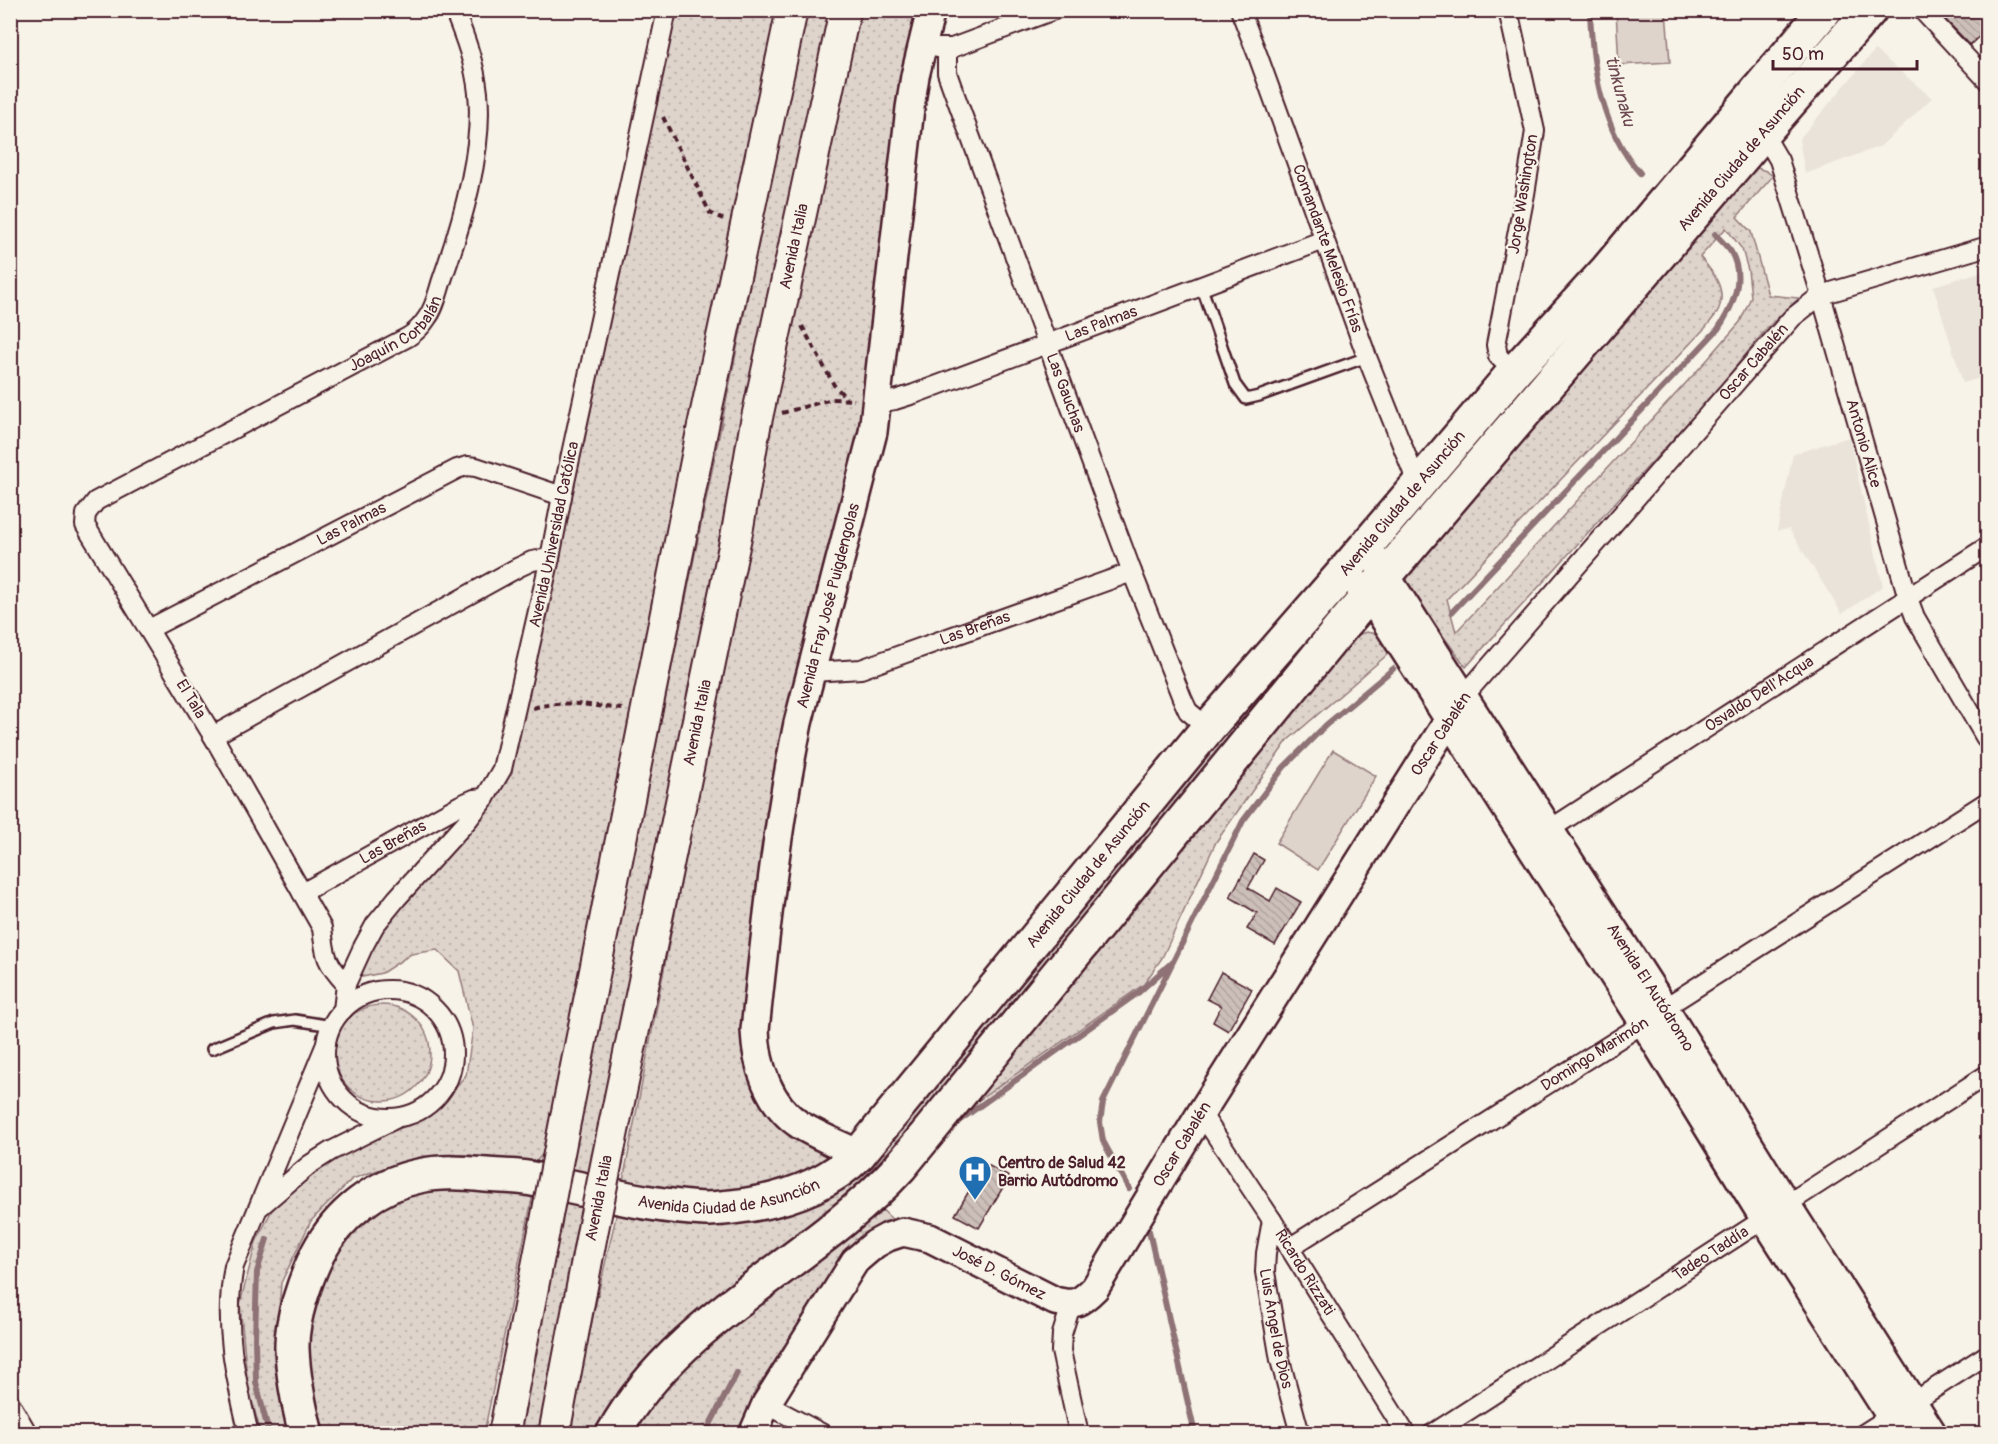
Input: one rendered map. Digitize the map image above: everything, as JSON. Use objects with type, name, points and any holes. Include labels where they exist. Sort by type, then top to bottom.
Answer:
[{"type":"highway","name":"Avenida Ciudad de Asunción","points":[[306,1434],[298,1404],[292,1347],[302,1293],[313,1264],[332,1231],[358,1204],[378,1191],[419,1176],[456,1172],[520,1177],[676,1207],[708,1209],[753,1204],[791,1195],[827,1179],[850,1164],[1208,728],[1344,573],[1514,372],[1607,270],[1825,10]]},
{"type":"highway","name":"Avenida Ciudad de Asunción","points":[[613,1434],[644,1389],[683,1346],[717,1317],[846,1218],[894,1174],[1331,639],[1762,133],[1870,10]]},
{"type":"main road","points":[[504,1434],[703,426],[792,10]]},
{"type":"main road","name":"Avenida Italia","points":[[554,1434],[592,1234],[738,527],[755,427],[845,10]]},
{"type":"street","name":"Joaquín Corbalán","points":[[90,507],[107,495],[408,337],[418,330],[429,316],[452,252],[469,188],[478,128],[478,95],[473,65],[454,10]]},
{"type":"street","name":"Avenida Universidad Católica","points":[[343,1010],[346,984],[375,925],[467,822],[486,798],[502,769],[550,558],[667,10]]},
{"type":"street","name":"Avenida Fray José Puigdengolas","points":[[859,1154],[799,1124],[780,1107],[769,1089],[756,1049],[755,1030],[772,877],[798,723],[873,432],[910,108],[934,48],[931,10]]},
{"type":"street","points":[[934,48],[965,44],[1054,10]]},
{"type":"street","name":"Comandante Melesio Frías","points":[[1240,10],[1367,357],[1418,485]]},
{"type":"street","name":"Jorge Washington","points":[[1508,10],[1535,132],[1496,345],[1498,356],[1514,372]]},
{"type":"street","points":[[1922,10],[1988,81]]},
{"type":"street","name":"Las Gauchas","points":[[934,48],[947,73],[1132,572],[1182,698],[1188,711],[1208,728]]},
{"type":"street","name":"Antonio Alice","points":[[1762,133],[1779,160],[1821,295],[1915,618],[1988,742]]},
{"type":"street","name":"Las Palmas","points":[[877,403],[914,394],[1047,342],[1324,240]]},
{"type":"street","name":"Oscar Cabalén","points":[[1071,1305],[1085,1298],[1095,1288],[1201,1113],[1464,696],[1792,318],[1821,295],[1988,246]]},
{"type":"street","name":"Las Palmas","points":[[149,629],[457,469],[476,466],[562,496]]},
{"type":"street","name":"El Tala","points":[[90,507],[86,514],[85,525],[213,736],[322,928],[328,962],[346,984]]},
{"type":"street","name":"Avenida El Autódromo","points":[[1366,545],[1377,585],[1450,719],[1539,836]]},
{"type":"street","name":"Osvaldo Dell'Acqua","points":[[1539,836],[1988,546]]},
{"type":"street","points":[[213,736],[519,567],[532,561],[550,558]]},
{"type":"street","name":"Las Breñas","points":[[812,672],[861,669],[1132,572]]},
{"type":"street","name":"Avenida El Autódromo","points":[[1344,573],[1377,585],[1464,696],[1539,836],[1654,1016],[1901,1417],[1933,1434]]},
{"type":"street","name":"Las Breñas","points":[[302,893],[460,805],[474,799],[486,798]]},
{"type":"street","name":"Domingo Marimón","points":[[1289,1248],[1988,801]]},
{"type":"street","name":"Avenida Universidad Católica","points":[[249,1434],[236,1382],[230,1336],[230,1288],[234,1266],[257,1209],[326,1044],[332,1026],[343,1010],[357,999],[375,992],[394,990],[412,994],[435,1010],[450,1033],[453,1052],[451,1071],[443,1088],[431,1102],[416,1112],[398,1118],[331,1151],[309,1165],[257,1209]]},
{"type":"street","name":"Avenida Universidad Católica","points":[[326,1044],[326,1062],[330,1079],[338,1093],[350,1105],[364,1113],[381,1118],[398,1118]]},
{"type":"street","name":"Tadeo Taddía","points":[[1432,1434],[1988,1074]]},
{"type":"street","name":"Ricardo Rizzati","points":[[1201,1113],[1272,1220],[1406,1434]]},
{"type":"street","name":"Luis Ángel de Dios","points":[[1272,1220],[1265,1272],[1280,1360],[1300,1434]]},
{"type":"street","name":"José D. Gómez","points":[[766,1404],[855,1261],[875,1244],[903,1232],[930,1238],[1055,1301],[1071,1305]]},
{"type":"street","points":[[1071,1305],[1062,1334],[1061,1351],[1079,1434]]},
{"type":"street","points":[[1863,1434],[1901,1417],[1988,1354]]},
{"type":"street","points":[[753,1434],[766,1404],[823,1434]]},
{"type":"street","points":[[13,1412],[28,1434]]},
{"type":"lane","points":[[1201,285],[1235,384],[1246,399],[1367,357]]},
{"type":"lane","points":[[212,1049],[274,1023],[295,1020],[332,1026]]},
{"type":"path","points":[[650,88],[710,213],[745,230]]},
{"type":"path","points":[[785,291],[823,367],[834,385],[847,399]]},
{"type":"path","points":[[755,427],[780,414],[832,399],[877,403]]},
{"type":"path","points":[[515,713],[551,703],[566,702],[646,712]]},
{"type":"shaded area","points":[[673,11],[777,11],[548,1147],[536,1162],[455,1154],[401,1162],[352,1179],[311,1221],[281,1283],[275,1367],[289,1433],[261,1433],[248,1387],[240,1304],[256,1242],[274,1206],[311,1170],[362,1144],[420,1120],[440,1105],[466,1075],[473,1029],[459,971],[437,950],[411,954],[382,973],[362,977],[360,969],[382,928],[434,872],[499,794],[513,759],[585,438]]},
{"type":"shaded area","points":[[806,11],[829,11],[755,361],[539,1433],[515,1434]]},
{"type":"shaded area","points":[[859,11],[919,11],[910,48],[883,218],[871,391],[782,748],[761,1095],[841,1149],[806,1174],[747,1192],[686,1193],[623,1181],[746,546]]},
{"type":"shaded area","points":[[1616,11],[1666,11],[1670,62],[1619,65]]},
{"type":"shaded area","points":[[1875,50],[1932,98],[1881,146],[1805,174],[1799,139]]},
{"type":"shaded area","points":[[1757,168],[1773,176],[1737,217],[1751,232],[1768,295],[1799,298],[1768,327],[1711,397],[1466,667],[1406,582],[1408,566],[1743,174]],"holes":[[[1726,228],[1742,249],[1748,270],[1751,297],[1740,322],[1456,632],[1447,599],[1717,313],[1721,303],[1718,282],[1700,257]]]},
{"type":"shaded area","points":[[1987,270],[1987,376],[1963,383],[1933,286]]},
{"type":"shaded area","points":[[1849,437],[1883,586],[1842,614],[1789,529],[1777,531],[1793,454]]},
{"type":"shaded area","points":[[1344,586],[1355,593],[922,1115],[859,1183],[811,1225],[712,1302],[644,1366],[595,1433],[566,1434],[620,1199],[800,1196]]},
{"type":"shaded area","points":[[1366,632],[1382,635],[1395,648],[1288,740],[1216,842],[1162,958],[1144,984],[965,1110],[878,1206],[892,1219],[861,1237],[755,1391],[738,1433],[632,1434],[680,1367],[814,1250],[1352,637]]},
{"type":"shaded area","points":[[1333,750],[1376,776],[1318,870],[1276,843]]},
{"type":"shaded area","points":[[382,1005],[400,1009],[416,1019],[426,1035],[430,1053],[426,1071],[416,1087],[400,1097],[382,1101],[364,1097],[348,1087],[338,1071],[334,1053],[338,1035],[348,1019],[364,1009]]},
{"type":"shaded area","points":[[410,1182],[535,1185],[484,1433],[315,1433],[301,1355],[326,1250]]},
{"type":"building","points":[[1936,10],[1988,10],[1988,28],[1970,45]]},
{"type":"building","points":[[1254,854],[1264,860],[1248,888],[1270,901],[1277,888],[1301,902],[1275,945],[1247,929],[1257,913],[1230,897]]},
{"type":"building","points":[[1221,972],[1252,989],[1228,1031],[1213,1022],[1221,1006],[1207,999]]},
{"type":"building","points":[[977,1159],[1009,1177],[979,1228],[955,1215],[976,1179],[968,1174]]},
{"type":"waterway","name":"tinkunaku","points":[[1590,10],[1593,53],[1601,96],[1616,137],[1640,173]]},
{"type":"waterway","points":[[1452,612],[1718,329],[1733,302],[1737,272],[1731,252],[1715,234]]},
{"type":"waterway","points":[[1129,1189],[1103,1141],[1100,1122],[1103,1102],[1243,821],[1284,767],[1326,725],[1393,669]]},
{"type":"waterway","points":[[952,1128],[1139,992],[1169,965]]},
{"type":"waterway","points":[[1149,1231],[1195,1434]]},
{"type":"waterway","points":[[267,1239],[257,1272],[255,1339],[256,1382],[269,1434]]},
{"type":"waterway","points":[[705,1434],[737,1373]]},
{"type":"place","name":"Centro de Salud 42 Barrio Autódromo","points":[[975,1201]]}]
